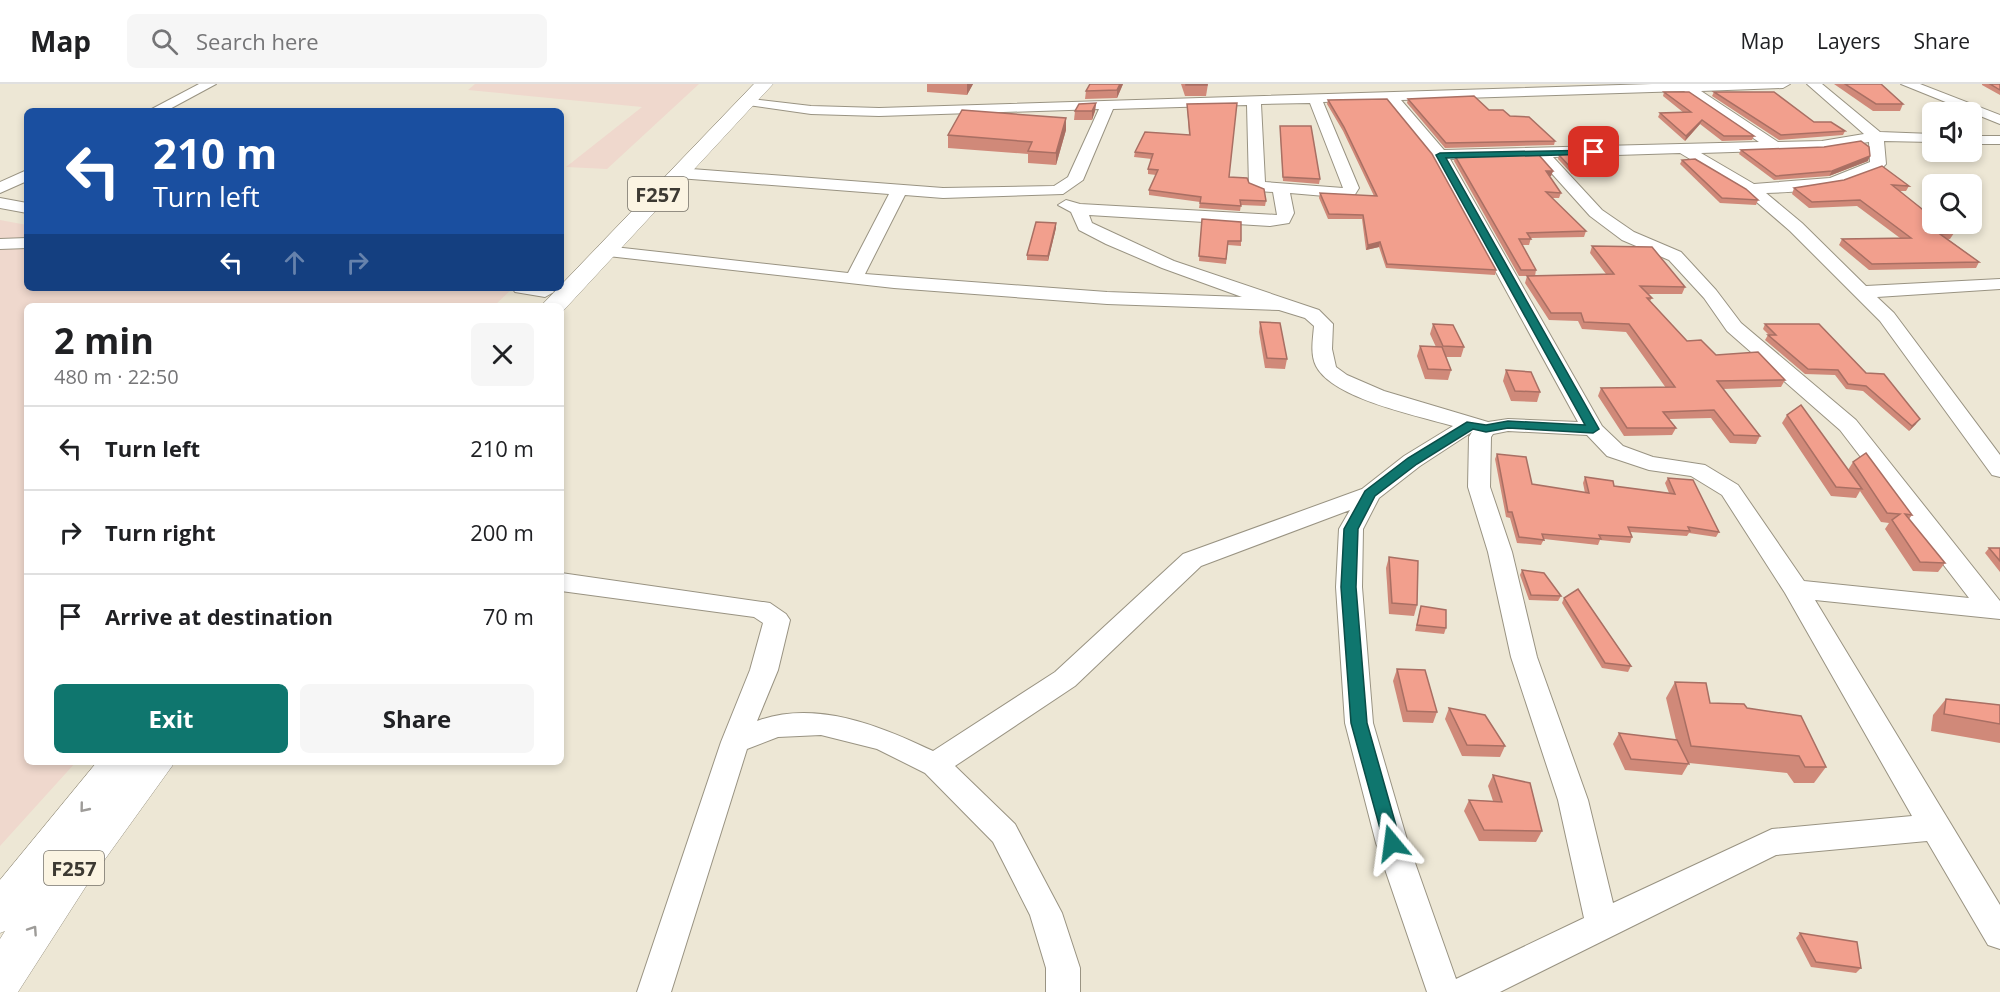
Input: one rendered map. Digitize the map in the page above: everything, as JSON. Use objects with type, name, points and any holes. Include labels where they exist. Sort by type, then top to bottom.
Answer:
[{"type":"main road","name":"F257","points":[[564,273],[747,93],[764,84]]},
{"type":"main road","name":"F257","points":[[564,279],[605,251],[678,173],[747,93]]},
{"type":"main road","name":"F257","points":[[0,913],[119,765]]},
{"type":"main road","name":"F257","points":[[0,978],[75,867],[153,765]]},
{"type":"street","points":[[161,108],[209,84]]},
{"type":"street","points":[[747,93],[811,110],[879,112],[1783,84]]},
{"type":"street","points":[[1751,189],[1821,187],[1863,173],[1878,164],[1876,136],[1814,84]]},
{"type":"street","points":[[1908,84],[2000,120]]},
{"type":"street","points":[[1687,87],[1774,146]]},
{"type":"street","points":[[1389,95],[1440,155],[1593,429],[1615,451],[1649,463],[1697,470],[1730,490],[1796,589],[2000,934]]},
{"type":"street","points":[[1254,101],[1255,182],[1257,186],[1281,190],[1348,193],[1351,188],[1315,99]]},
{"type":"street","points":[[678,173],[943,193],[1057,192],[1075,180],[1108,105]]},
{"type":"street","points":[[1440,155],[1822,145],[1876,136],[1922,138]]},
{"type":"street","points":[[1982,140],[2000,140]]},
{"type":"street","points":[[1982,142],[2000,151]]},
{"type":"street","points":[[1684,149],[1751,189],[1796,227],[1887,317],[2000,470]]},
{"type":"street","points":[[1542,153],[1596,213],[1628,236],[1675,256],[1710,294],[1734,327],[1848,425],[1996,609]]},
{"type":"street","points":[[0,188],[24,176]]},
{"type":"street","points":[[854,278],[899,190]]},
{"type":"street","points":[[1057,192],[1063,204],[1078,209],[1270,221],[1283,219],[1286,213],[1281,190]]},
{"type":"street","points":[[0,203],[24,207]]},
{"type":"street","points":[[1078,209],[1085,226],[1127,249],[1312,314],[1324,324],[1321,352],[1330,372],[1340,381],[1409,406],[1479,427],[1508,425],[1593,429]]},
{"type":"street","points":[[0,244],[24,243]]},
{"type":"street","points":[[605,251],[894,283],[1107,298],[1279,304]]},
{"type":"street","points":[[1862,292],[2000,284]]},
{"type":"street","points":[[935,765],[1065,679],[1192,560],[1370,494],[1412,461],[1479,427]]},
{"type":"street","points":[[1479,427],[1479,487],[1500,552],[1524,657],[1573,800],[1602,926]]},
{"type":"street","points":[[1370,494],[1351,529],[1349,587],[1359,723],[1392,843],[1444,992]]},
{"type":"street","points":[[564,582],[761,609],[777,620],[764,670],[735,742],[654,992]]},
{"type":"street","points":[[1796,589],[1996,609]]},
{"type":"street","points":[[735,742],[776,726],[821,724],[884,740],[935,765],[1004,833],[1046,913],[1062,968],[1063,992]]},
{"type":"street","points":[[1465,992],[1772,842],[1935,827]]},
{"type":"shaded area","points":[[475,84],[699,84],[607,169],[566,167],[642,107],[468,90]]},
{"type":"shaded area","points":[[0,220],[24,224],[24,291],[510,291],[497,303],[24,303],[24,765],[73,765],[0,846]]},
{"type":"building","points":[[1090,84],[1120,84],[1117,90],[1086,91]]},
{"type":"building","points":[[1845,84],[1881,84],[1903,104],[1876,104]]},
{"type":"building","points":[[1990,84],[2000,84],[2000,90]]},
{"type":"building","points":[[1664,92],[1689,92],[1754,136],[1724,136],[1702,120],[1686,136],[1660,113],[1691,112]]},
{"type":"building","points":[[1714,92],[1774,92],[1814,122],[1831,122],[1845,131],[1781,135]]},
{"type":"building","points":[[1474,96],[1489,110],[1503,110],[1510,116],[1529,117],[1555,141],[1446,143],[1408,99]]},
{"type":"building","points":[[1387,99],[1432,154],[1496,270],[1387,264],[1380,242],[1368,245],[1363,215],[1329,214],[1320,193],[1377,196],[1344,127],[1328,100]]},
{"type":"building","points":[[1096,103],[1092,111],[1075,111],[1079,104]]},
{"type":"building","points":[[1237,103],[1229,177],[1247,178],[1249,183],[1264,189],[1266,201],[1240,200],[1241,206],[1200,203],[1201,197],[1149,190],[1158,170],[1148,169],[1153,154],[1135,152],[1145,132],[1190,135],[1187,104]]},
{"type":"building","points":[[962,110],[1066,118],[1056,153],[1028,151],[1032,142],[948,135]]},
{"type":"building","points":[[1280,126],[1311,126],[1320,179],[1283,177]]},
{"type":"building","points":[[1861,141],[1869,147],[1870,156],[1832,171],[1776,176],[1741,150],[1824,147]]},
{"type":"building","points":[[1538,154],[1553,171],[1546,171],[1561,193],[1546,192],[1586,231],[1527,233],[1531,239],[1519,239],[1536,270],[1521,270],[1455,156]]},
{"type":"building","points":[[1568,154],[1582,169],[1573,170],[1559,155]]},
{"type":"building","points":[[1695,159],[1746,189],[1758,200],[1722,198],[1682,160]]},
{"type":"building","points":[[1882,166],[1909,186],[1892,185],[1922,209],[1922,234],[1940,234],[1979,262],[1872,264],[1842,239],[1911,238],[1860,200],[1812,202],[1794,188],[1844,180]]},
{"type":"building","points":[[1202,219],[1241,222],[1241,241],[1228,241],[1226,259],[1199,256]]},
{"type":"building","points":[[1036,222],[1056,223],[1048,256],[1027,255]]},
{"type":"building","points":[[1592,246],[1652,247],[1685,287],[1640,286],[1652,298],[1647,298],[1687,341],[1701,340],[1716,355],[1758,352],[1785,380],[1717,381],[1760,436],[1734,435],[1714,410],[1663,412],[1676,428],[1627,428],[1601,388],[1675,387],[1629,324],[1584,322],[1581,313],[1551,313],[1527,276],[1614,274]]},
{"type":"building","points":[[1260,322],[1280,323],[1287,359],[1267,358]]},
{"type":"building","points":[[1433,324],[1453,325],[1464,347],[1443,346]]},
{"type":"building","points":[[1765,324],[1819,324],[1866,373],[1884,374],[1920,419],[1912,426],[1866,386],[1848,384],[1838,370],[1808,369],[1768,335],[1776,335]]},
{"type":"building","points":[[1420,346],[1442,347],[1451,370],[1428,369]]},
{"type":"building","points":[[1506,370],[1531,372],[1540,392],[1515,391]]},
{"type":"building","points":[[1801,405],[1862,489],[1836,487],[1787,415]]},
{"type":"building","points":[[1866,453],[1912,515],[1905,514],[1945,563],[1920,562],[1892,520],[1900,514],[1887,513],[1853,462]]},
{"type":"building","points":[[1497,454],[1526,457],[1532,484],[1589,493],[1585,477],[1613,481],[1614,486],[1675,494],[1668,478],[1693,480],[1719,532],[1688,527],[1690,531],[1628,527],[1632,537],[1599,535],[1601,539],[1542,534],[1544,540],[1519,537],[1512,512],[1508,512]]},
{"type":"building","points":[[1989,548],[2000,548],[2000,561]]},
{"type":"building","points":[[1389,557],[1418,561],[1417,605],[1392,603]]},
{"type":"building","points":[[1522,570],[1544,573],[1561,596],[1531,595]]},
{"type":"building","points":[[1578,589],[1631,666],[1605,663],[1564,598]]},
{"type":"building","points":[[1421,606],[1446,610],[1446,628],[1417,625]]},
{"type":"building","points":[[1397,669],[1425,670],[1437,712],[1407,711]]},
{"type":"building","points":[[1675,682],[1706,683],[1710,703],[1744,704],[1747,708],[1801,716],[1826,767],[1805,767],[1799,756],[1691,746]]},
{"type":"building","points":[[1946,699],[2000,705],[2000,724],[1944,714]]},
{"type":"building","points":[[1449,708],[1485,715],[1505,746],[1467,745]]},
{"type":"building","points":[[1619,733],[1677,740],[1689,764],[1631,759]]},
{"type":"building","points":[[1493,775],[1530,783],[1542,831],[1484,830],[1469,800],[1502,802]]},
{"type":"building","points":[[1800,933],[1857,942],[1861,968],[1816,962]]},
{"type":"route","points":[[1392,843],[1359,723],[1349,587],[1351,529],[1370,494],[1412,461],[1471,424],[1486,429],[1508,425],[1593,429],[1440,155],[1594,152]]}]
